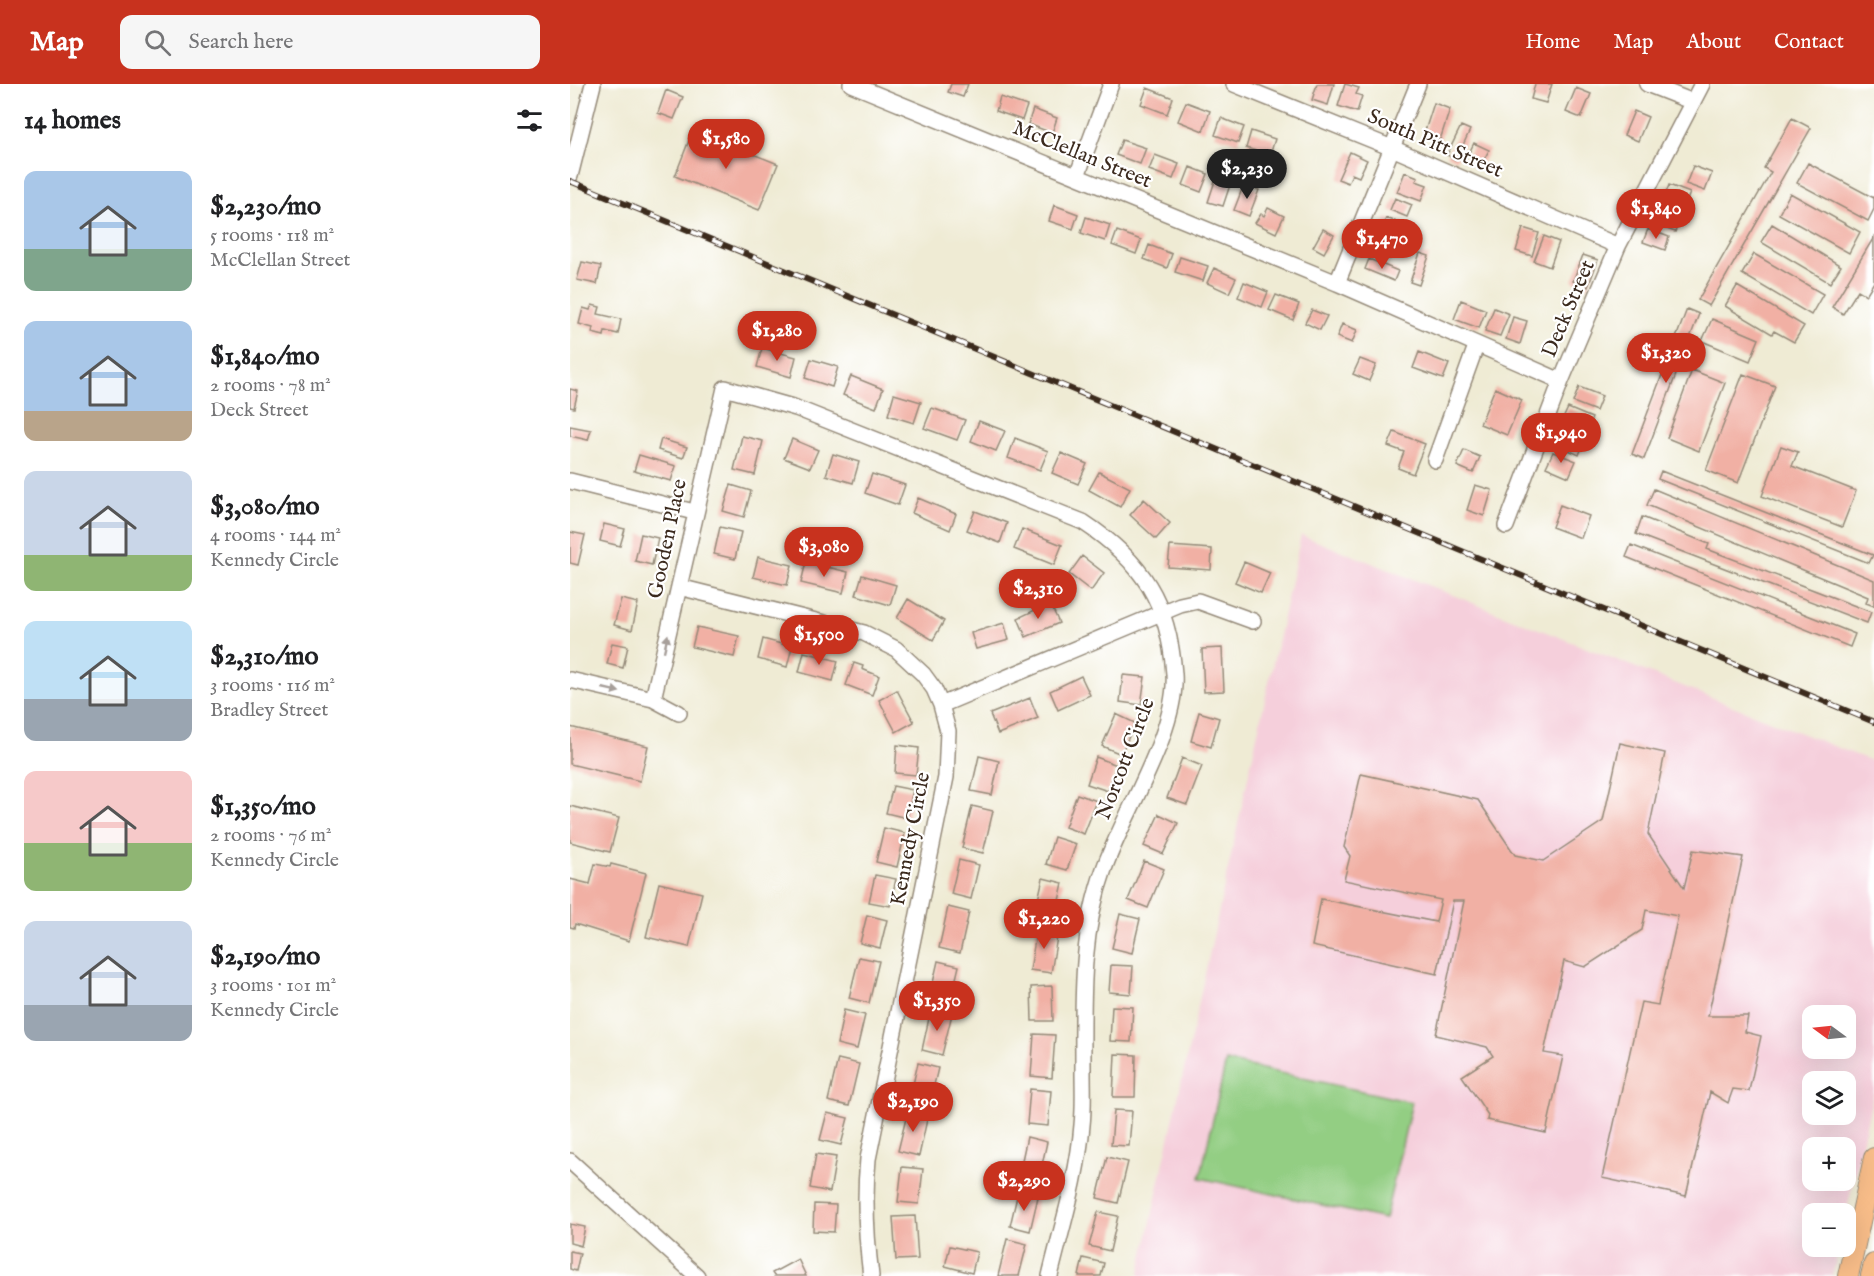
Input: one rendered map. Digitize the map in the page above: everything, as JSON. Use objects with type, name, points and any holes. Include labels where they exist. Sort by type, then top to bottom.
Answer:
[{"type":"main road","points":[[1848,1276],[1874,1158]]},
{"type":"main road","points":[[1871,1276],[1874,1264]]},
{"type":"street","points":[[570,176],[593,84]]},
{"type":"street","name":"McClellan Street","points":[[851,84],[1337,283],[1476,346],[1561,381]]},
{"type":"street","points":[[1077,176],[1111,84]]},
{"type":"street","name":"South Pitt Street","points":[[1234,84],[1392,148],[1618,246]]},
{"type":"street","points":[[1337,283],[1418,84]]},
{"type":"street","points":[[1647,84],[1693,102]]},
{"type":"street","name":"Deck Street","points":[[1506,526],[1561,381],[1618,246],[1702,84]]},
{"type":"street","points":[[1435,460],[1476,346]]},
{"type":"street","name":"Gooden Place","points":[[653,699],[694,512],[725,388]]},
{"type":"street","name":"Norcott Circle","points":[[725,388],[796,408],[1083,522],[1114,542],[1140,569],[1161,612],[1171,642],[1175,678],[1172,698],[1161,737],[1105,867],[1086,936],[1083,987],[1083,1124],[1077,1162],[1050,1276]]},
{"type":"street","points":[[570,481],[694,512]]},
{"type":"street","name":"Kennedy Circle","points":[[679,588],[864,633],[897,649],[923,674],[941,705],[948,731],[946,777],[868,1159],[865,1193],[871,1276]]},
{"type":"street","points":[[941,705],[1161,612],[1198,601],[1253,621]]},
{"type":"street","points":[[570,680],[653,699],[679,712]]},
{"type":"street","points":[[570,1161],[697,1276]]},
{"type":"shaded area","points":[[1301,535],[1874,762],[1874,1091],[1856,1170],[1856,1137],[1802,1137],[1802,1191],[1851,1191],[1848,1203],[1802,1203],[1802,1257],[1837,1257],[1832,1276],[1139,1276]]},
{"type":"green space","points":[[1226,1061],[1412,1102],[1385,1219],[1200,1178]]},
{"type":"building","points":[[951,84],[968,84],[963,97],[948,92]]},
{"type":"building","points":[[1317,84],[1334,84],[1328,105],[1312,100]]},
{"type":"building","points":[[1345,84],[1359,88],[1356,94],[1362,96],[1357,112],[1338,106]]},
{"type":"building","points":[[1535,84],[1552,84],[1546,103],[1531,99]]},
{"type":"building","points":[[1147,88],[1173,98],[1167,114],[1141,104]]},
{"type":"building","points":[[1576,88],[1591,94],[1581,118],[1566,112]]},
{"type":"building","points":[[666,90],[683,97],[674,119],[658,113]]},
{"type":"building","points":[[1000,97],[1027,106],[1022,120],[996,111]]},
{"type":"building","points":[[1186,102],[1210,111],[1203,131],[1178,121]]},
{"type":"building","points":[[1434,103],[1450,109],[1440,140],[1424,134]]},
{"type":"building","points":[[1033,109],[1057,118],[1052,133],[1028,124]]},
{"type":"building","points":[[1634,111],[1648,117],[1638,141],[1624,135]]},
{"type":"building","points":[[1221,118],[1244,127],[1238,143],[1215,135]]},
{"type":"building","points":[[1792,118],[1811,128],[1709,306],[1698,300],[1771,172],[1764,168]]},
{"type":"building","points":[[1461,126],[1470,130],[1456,160],[1447,155]]},
{"type":"building","points":[[693,130],[778,164],[759,210],[675,176]]},
{"type":"building","points":[[1251,131],[1275,139],[1270,155],[1246,148]]},
{"type":"building","points":[[1122,140],[1146,148],[1140,164],[1116,155]]},
{"type":"building","points":[[1474,143],[1489,150],[1479,169],[1465,161]]},
{"type":"building","points":[[1350,152],[1367,160],[1359,177],[1352,174],[1348,183],[1338,179]]},
{"type":"building","points":[[1155,155],[1179,164],[1173,179],[1149,170]]},
{"type":"building","points":[[1808,163],[1874,198],[1874,209],[1868,221],[1797,183]]},
{"type":"building","points":[[1693,166],[1712,173],[1705,191],[1686,184]]},
{"type":"building","points":[[1190,167],[1208,174],[1201,192],[1183,185]]},
{"type":"building","points":[[1405,172],[1418,177],[1416,181],[1427,185],[1421,201],[1397,192]]},
{"type":"building","points":[[1217,175],[1232,179],[1223,206],[1208,202]]},
{"type":"building","points":[[1244,184],[1259,190],[1249,216],[1234,210]]},
{"type":"building","points":[[1669,185],[1690,193],[1683,210],[1663,201]]},
{"type":"building","points":[[1790,193],[1860,232],[1849,253],[1779,214]]},
{"type":"building","points":[[1395,198],[1412,205],[1407,217],[1390,210]]},
{"type":"building","points":[[1054,205],[1078,214],[1073,229],[1049,221]]},
{"type":"building","points":[[1657,206],[1682,215],[1675,232],[1651,223]]},
{"type":"building","points":[[1268,208],[1284,216],[1276,233],[1255,223],[1261,214],[1264,216]]},
{"type":"building","points":[[1086,217],[1110,225],[1105,241],[1081,233]]},
{"type":"building","points":[[1386,218],[1408,226],[1403,240],[1381,232]]},
{"type":"building","points":[[1772,224],[1841,266],[1830,283],[1761,242]]},
{"type":"building","points":[[1523,228],[1539,233],[1532,256],[1516,251]]},
{"type":"building","points":[[1323,229],[1334,235],[1324,253],[1313,247]]},
{"type":"building","points":[[1648,229],[1669,237],[1665,250],[1643,242]]},
{"type":"building","points":[[1117,231],[1141,240],[1136,254],[1112,245]]},
{"type":"building","points":[[1544,236],[1559,242],[1550,267],[1534,261]]},
{"type":"building","points":[[1874,237],[1874,282],[1866,295],[1858,290],[1843,314],[1832,307]]},
{"type":"building","points":[[1377,239],[1395,246],[1390,259],[1372,252]]},
{"type":"building","points":[[1149,245],[1172,254],[1167,268],[1144,259]]},
{"type":"building","points":[[1420,253],[1429,256],[1419,285],[1410,282]]},
{"type":"building","points":[[1754,254],[1823,294],[1811,315],[1742,274]]},
{"type":"building","points":[[1583,255],[1598,260],[1588,287],[1573,281]]},
{"type":"building","points":[[1180,257],[1208,266],[1203,281],[1175,272]]},
{"type":"building","points":[[1369,259],[1398,271],[1394,281],[1365,269]]},
{"type":"building","points":[[582,262],[601,266],[597,284],[577,280]]},
{"type":"building","points":[[1214,268],[1236,278],[1229,293],[1207,283]]},
{"type":"building","points":[[1244,282],[1268,292],[1262,307],[1238,297]]},
{"type":"building","points":[[1737,286],[1804,326],[1794,342],[1774,331],[1772,334],[1725,306]]},
{"type":"building","points":[[1276,295],[1299,304],[1293,320],[1269,310]]},
{"type":"building","points":[[1461,300],[1486,310],[1479,328],[1454,319]]},
{"type":"building","points":[[592,305],[600,307],[598,314],[621,319],[618,334],[605,331],[604,336],[592,333],[593,328],[579,324],[583,308],[590,310]]},
{"type":"building","points":[[1494,308],[1509,314],[1500,336],[1485,331]]},
{"type":"building","points":[[1687,309],[1699,314],[1644,459],[1632,454]]},
{"type":"building","points":[[1312,310],[1327,316],[1320,330],[1305,323]]},
{"type":"building","points":[[1513,317],[1527,321],[1520,344],[1506,339]]},
{"type":"building","points":[[1712,319],[1759,339],[1750,361],[1702,341]]},
{"type":"building","points":[[1342,324],[1357,330],[1352,343],[1337,337]]},
{"type":"building","points":[[762,348],[796,357],[791,377],[757,367]]},
{"type":"building","points":[[1419,352],[1449,364],[1443,379],[1413,368]]},
{"type":"building","points":[[811,359],[838,367],[832,387],[805,378]]},
{"type":"building","points":[[1360,359],[1376,365],[1369,381],[1353,374]]},
{"type":"building","points":[[1692,370],[1725,383],[1699,451],[1667,438]]},
{"type":"building","points":[[1743,374],[1775,386],[1738,483],[1706,470]]},
{"type":"building","points":[[851,376],[883,389],[876,408],[843,395]]},
{"type":"building","points":[[1579,387],[1602,396],[1596,411],[1573,402]]},
{"type":"building","points":[[1495,388],[1522,400],[1507,435],[1480,424]]},
{"type":"building","points":[[570,389],[578,391],[574,408],[570,407]]},
{"type":"building","points":[[894,394],[921,402],[914,423],[888,415]]},
{"type":"building","points":[[932,408],[965,420],[957,440],[924,428]]},
{"type":"building","points":[[1568,408],[1592,418],[1586,433],[1561,423]]},
{"type":"building","points":[[979,421],[1005,431],[996,451],[971,441]]},
{"type":"building","points":[[570,426],[591,430],[588,440],[570,436]]},
{"type":"building","points":[[1560,429],[1585,440],[1579,455],[1553,443]]},
{"type":"building","points":[[1394,432],[1425,444],[1413,474],[1398,468],[1404,452],[1388,446]]},
{"type":"building","points":[[742,436],[763,441],[755,475],[734,470]]},
{"type":"building","points":[[1015,438],[1048,451],[1040,470],[1008,458]]},
{"type":"building","points":[[661,439],[687,447],[683,458],[658,450]]},
{"type":"building","points":[[792,439],[818,450],[810,468],[784,458]]},
{"type":"building","points":[[1781,446],[1798,452],[1792,466],[1856,491],[1842,527],[1762,496]]},
{"type":"building","points":[[1464,450],[1480,457],[1473,473],[1457,466]]},
{"type":"building","points":[[1553,452],[1576,461],[1569,477],[1546,467]]},
{"type":"building","points":[[1061,453],[1087,464],[1078,484],[1052,473]]},
{"type":"building","points":[[833,454],[859,462],[853,483],[826,475]]},
{"type":"building","points":[[639,455],[676,466],[671,481],[634,471]]},
{"type":"building","points":[[1661,471],[1873,555],[1869,563],[1658,479]]},
{"type":"building","points":[[1099,472],[1130,488],[1120,507],[1089,490]]},
{"type":"building","points":[[872,474],[905,485],[898,505],[865,493]]},
{"type":"building","points":[[731,485],[751,491],[744,517],[723,511]]},
{"type":"building","points":[[1475,485],[1492,490],[1484,516],[1467,510]]},
{"type":"building","points":[[1654,489],[1874,580],[1874,606],[1866,603],[1868,597],[1647,505]]},
{"type":"building","points":[[918,498],[956,514],[950,530],[912,513]]},
{"type":"building","points":[[1144,499],[1170,523],[1156,539],[1130,515]]},
{"type":"building","points":[[1560,505],[1589,516],[1581,538],[1552,527]]},
{"type":"building","points":[[975,511],[1007,523],[1000,543],[967,530]]},
{"type":"building","points":[[1642,517],[1709,544],[1707,549],[1871,612],[1867,623],[1636,534]]},
{"type":"building","points":[[604,524],[625,529],[620,546],[600,541]]},
{"type":"building","points":[[720,527],[741,532],[735,559],[714,554]]},
{"type":"building","points":[[1022,529],[1062,545],[1054,565],[1014,549]]},
{"type":"building","points":[[570,532],[585,535],[578,565],[570,563]]},
{"type":"building","points":[[641,534],[658,538],[652,565],[635,561]]},
{"type":"building","points":[[1631,545],[1855,634],[1850,647],[1626,557]]},
{"type":"building","points":[[1170,546],[1212,549],[1211,570],[1168,567]]},
{"type":"building","points":[[1082,556],[1104,573],[1091,591],[1069,574]]},
{"type":"building","points":[[758,557],[792,565],[787,585],[753,577]]},
{"type":"building","points":[[806,562],[848,572],[843,593],[801,583]]},
{"type":"building","points":[[1244,562],[1270,573],[1261,593],[1235,582]]},
{"type":"building","points":[[862,575],[896,585],[890,605],[856,595]]},
{"type":"building","points":[[621,599],[638,603],[632,630],[614,625]]},
{"type":"building","points":[[908,599],[944,621],[933,640],[897,618]]},
{"type":"building","points":[[1050,603],[1059,623],[1026,637],[1018,618]]},
{"type":"building","points":[[1004,623],[1009,640],[976,649],[971,633]]},
{"type":"building","points":[[697,627],[739,636],[734,657],[692,647]]},
{"type":"building","points":[[763,639],[792,647],[787,667],[758,659]]},
{"type":"building","points":[[612,643],[628,646],[623,668],[607,664]]},
{"type":"building","points":[[1222,648],[1224,691],[1204,692],[1202,649]]},
{"type":"building","points":[[804,652],[838,661],[833,681],[799,672]]},
{"type":"building","points":[[854,663],[879,676],[872,695],[846,685]]},
{"type":"building","points":[[1123,675],[1145,677],[1141,705],[1120,702]]},
{"type":"building","points":[[1081,676],[1090,695],[1058,710],[1050,691]]},
{"type":"building","points":[[897,690],[914,722],[896,732],[879,700]]},
{"type":"building","points":[[1030,698],[1038,718],[998,734],[990,714]]},
{"type":"building","points":[[1199,712],[1219,718],[1211,747],[1191,741]]},
{"type":"building","points":[[1116,714],[1135,723],[1121,754],[1102,746]]},
{"type":"building","points":[[570,727],[648,746],[640,781],[570,764]]},
{"type":"building","points":[[1620,743],[1665,753],[1648,834],[1684,888],[1693,850],[1743,857],[1708,1016],[1748,1016],[1745,1032],[1761,1036],[1749,1091],[1733,1089],[1728,1103],[1710,1092],[1686,1196],[1602,1178],[1641,1002],[1658,1005],[1678,916],[1646,910],[1642,930],[1585,967],[1564,961],[1544,1053],[1563,1056],[1546,1133],[1487,1120],[1488,1115],[1462,1076],[1493,1056],[1487,1047],[1436,1035],[1464,901],[1453,901],[1437,974],[1312,946],[1321,899],[1436,922],[1441,900],[1344,880],[1350,856],[1344,847],[1361,774],[1478,800],[1515,855],[1543,861],[1603,821]]},
{"type":"building","points":[[897,745],[919,748],[916,775],[895,773]]},
{"type":"building","points":[[979,756],[999,761],[992,795],[971,791]]},
{"type":"building","points":[[1096,757],[1117,765],[1108,791],[1087,784]]},
{"type":"building","points":[[1182,758],[1202,766],[1187,805],[1167,798]]},
{"type":"building","points":[[893,786],[913,790],[907,818],[886,813]]},
{"type":"building","points":[[1077,794],[1097,801],[1084,834],[1065,827]]},
{"type":"building","points":[[570,806],[619,818],[610,852],[570,842]]},
{"type":"building","points":[[972,806],[993,811],[983,853],[962,848]]},
{"type":"building","points":[[1159,814],[1178,823],[1163,854],[1144,846]]},
{"type":"building","points":[[884,828],[905,833],[897,867],[876,862]]},
{"type":"building","points":[[1054,837],[1076,844],[1067,870],[1046,864]]},
{"type":"building","points":[[959,860],[979,865],[971,899],[951,894]]},
{"type":"building","points":[[1144,861],[1164,869],[1148,908],[1128,900]]},
{"type":"building","points":[[595,864],[610,867],[611,864],[646,873],[629,941],[575,924],[574,928],[570,927],[570,879],[590,884]]},
{"type":"building","points":[[875,875],[896,879],[890,906],[869,902]]},
{"type":"building","points":[[1043,878],[1063,883],[1055,918],[1035,913]]},
{"type":"building","points":[[659,883],[702,893],[689,947],[646,937]]},
{"type":"building","points":[[948,907],[969,912],[960,953],[939,948]]},
{"type":"building","points":[[1120,914],[1140,919],[1132,953],[1112,948]]},
{"type":"building","points":[[867,915],[887,920],[880,948],[860,943]]},
{"type":"building","points":[[1037,928],[1058,931],[1051,973],[1030,970]]},
{"type":"building","points":[[859,957],[879,961],[869,1003],[849,998]]},
{"type":"building","points":[[938,961],[959,966],[951,1000],[930,996]]},
{"type":"building","points":[[1111,965],[1133,966],[1131,994],[1109,992]]},
{"type":"building","points":[[1052,986],[1053,1021],[1032,1021],[1031,987]]},
{"type":"building","points":[[1112,1006],[1133,1007],[1131,1042],[1110,1041]]},
{"type":"building","points":[[931,1009],[952,1014],[942,1055],[922,1050]]},
{"type":"building","points":[[844,1010],[865,1015],[857,1049],[837,1044]]},
{"type":"building","points":[[1034,1034],[1055,1035],[1052,1078],[1031,1076]]},
{"type":"building","points":[[1115,1054],[1136,1055],[1135,1097],[1113,1097]]},
{"type":"building","points":[[838,1059],[859,1064],[849,1106],[828,1101]]},
{"type":"building","points":[[918,1063],[938,1068],[930,1102],[910,1097]]},
{"type":"building","points":[[1030,1089],[1051,1091],[1048,1126],[1027,1124]]},
{"type":"building","points":[[908,1110],[928,1115],[919,1156],[898,1151]]},
{"type":"building","points":[[1114,1110],[1132,1111],[1129,1146],[1111,1145]]},
{"type":"building","points":[[827,1113],[848,1118],[841,1145],[820,1140]]},
{"type":"building","points":[[1027,1137],[1047,1142],[1038,1183],[1018,1179]]},
{"type":"building","points":[[816,1154],[836,1157],[830,1192],[810,1188]]},
{"type":"building","points":[[1107,1157],[1128,1162],[1118,1203],[1097,1198]]},
{"type":"building","points":[[902,1167],[923,1169],[919,1204],[898,1202]]},
{"type":"building","points":[[1018,1192],[1038,1197],[1030,1231],[1010,1226]]},
{"type":"building","points":[[814,1204],[836,1205],[834,1232],[813,1231]]},
{"type":"building","points":[[1098,1212],[1118,1216],[1110,1251],[1089,1246]]},
{"type":"building","points":[[915,1216],[918,1259],[896,1260],[893,1217]]},
{"type":"building","points":[[570,1224],[585,1227],[581,1246],[570,1243]]},
{"type":"building","points":[[1007,1239],[1027,1244],[1019,1276],[998,1276]]},
{"type":"building","points":[[950,1246],[977,1252],[972,1273],[945,1266]]},
{"type":"building","points":[[570,1251],[580,1253],[576,1271],[570,1269]]},
{"type":"building","points":[[1083,1258],[1104,1263],[1101,1276],[1079,1276]]},
{"type":"building","points":[[798,1259],[806,1276],[774,1276],[772,1273]]},
{"type":"railway","points":[[570,181],[1874,722]]}]
